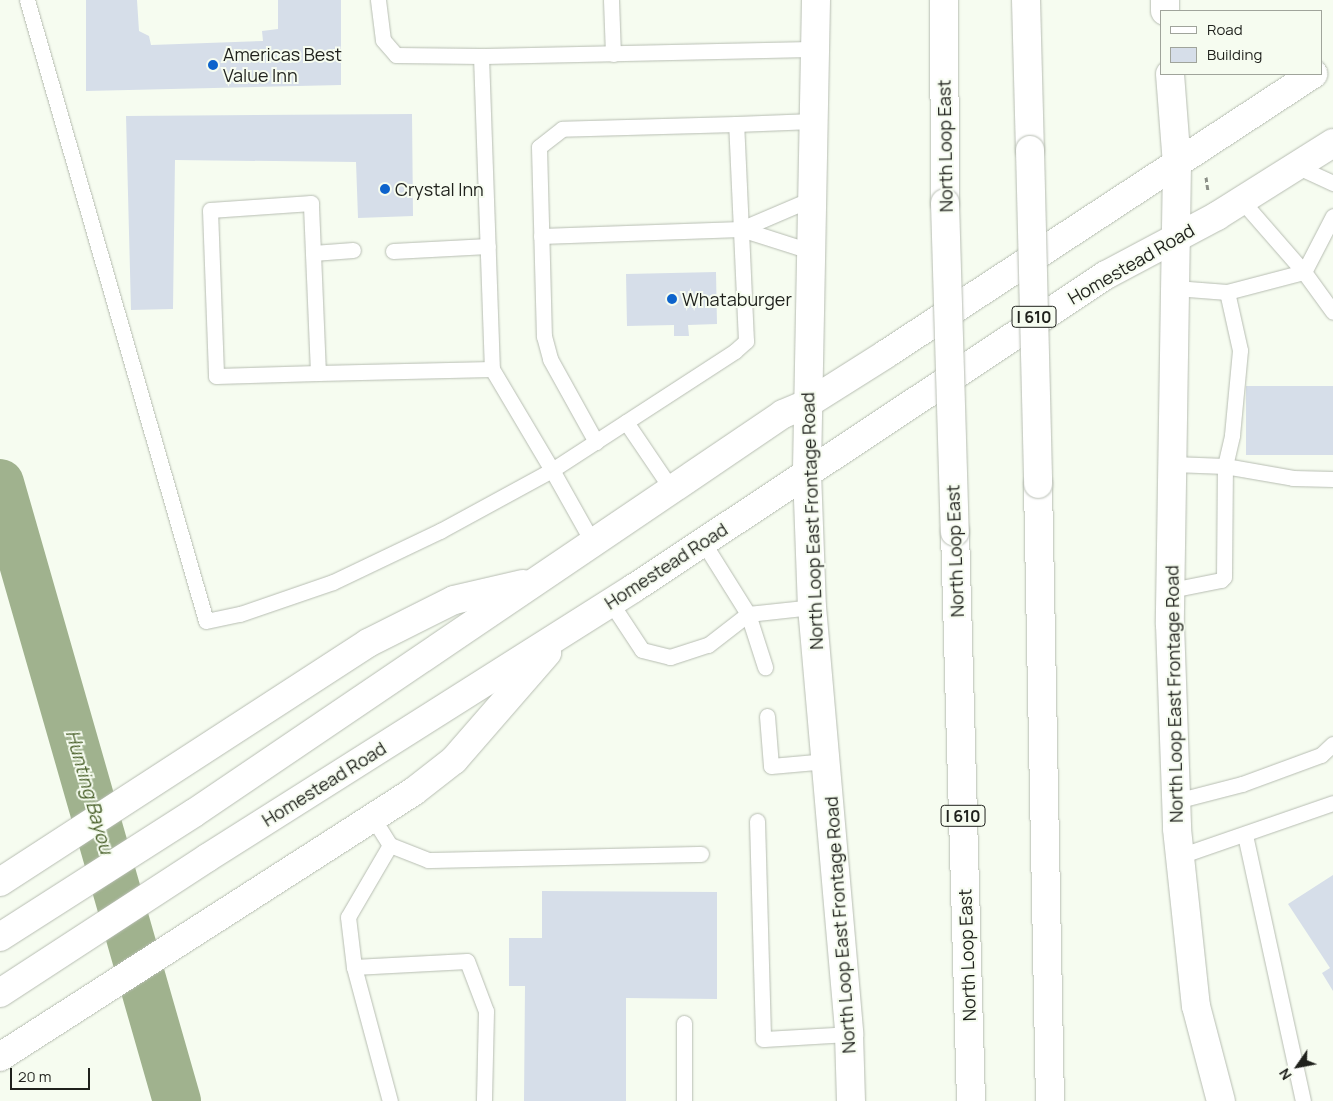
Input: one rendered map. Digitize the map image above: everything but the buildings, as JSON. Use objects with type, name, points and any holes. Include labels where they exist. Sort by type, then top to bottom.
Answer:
[{"type":"main road","name":"North Loop East Frontage Road","points":[[816,0],[807,472],[812,608],[827,761],[849,1034],[851,1101]]},
{"type":"main road","name":"North Loop East","points":[[944,0],[945,203],[971,1101]]},
{"type":"main road","name":"I 610","points":[[1026,0],[1049,959],[1050,1101]]},
{"type":"main road","name":"North Loop East Frontage Road","points":[[1170,75],[1177,164],[1178,237],[1171,590],[1176,801],[1196,1006],[1221,1101]]},
{"type":"main road","points":[[0,937],[194,813],[783,414],[807,404],[1311,75]]},
{"type":"main road","name":"Homestead Road","points":[[0,993],[207,858],[611,602],[1106,275],[1242,201],[1333,143]]},
{"type":"main road","points":[[10,876],[368,643],[420,614],[454,600],[539,580]]},
{"type":"main road","points":[[0,1057],[413,792],[454,760],[566,631]]},
{"type":"main road","points":[[1049,959],[1070,1101]]},
{"type":"lane","points":[[27,0],[206,621],[240,614],[333,582],[440,531],[552,470],[746,341],[736,124]]},
{"type":"lane","points":[[378,0],[383,40],[396,54],[480,56],[814,49]]},
{"type":"lane","points":[[611,0],[613,54]]},
{"type":"lane","points":[[480,56],[492,369],[593,544]]},
{"type":"lane","points":[[596,442],[550,359],[544,336],[539,147],[562,129],[813,121]]},
{"type":"lane","points":[[1296,166],[1333,183]]},
{"type":"lane","points":[[741,229],[812,199]]},
{"type":"lane","points":[[1242,201],[1304,272],[1333,312]]},
{"type":"lane","points":[[318,373],[311,203],[210,210],[216,376],[492,369]]},
{"type":"lane","points":[[1176,288],[1228,292],[1304,272],[1333,216]]},
{"type":"lane","points":[[541,236],[741,229],[810,251]]},
{"type":"lane","points":[[393,251],[488,246]]},
{"type":"lane","points":[[313,253],[353,250]]},
{"type":"lane","points":[[1171,590],[1221,580],[1224,577],[1225,466],[1232,434],[1240,350],[1228,292]]},
{"type":"lane","points":[[626,422],[672,490]]},
{"type":"lane","points":[[1173,464],[1225,466],[1293,478],[1333,479]]},
{"type":"lane","points":[[702,542],[748,614],[765,667]]},
{"type":"lane","points":[[611,602],[642,650],[670,657],[708,645],[748,614],[812,608]]},
{"type":"lane","points":[[767,716],[771,766],[827,761]]},
{"type":"lane","points":[[1176,801],[1251,781],[1321,755],[1333,744]]},
{"type":"lane","points":[[1180,856],[1333,803]]},
{"type":"lane","points":[[373,818],[390,845],[428,860],[701,854]]},
{"type":"lane","points":[[758,821],[763,1039],[849,1034]]},
{"type":"lane","points":[[1245,835],[1303,1101]]},
{"type":"lane","points":[[390,845],[348,916],[354,967],[390,1101]]},
{"type":"lane","points":[[354,967],[467,961],[486,1012],[484,1101]]},
{"type":"lane","points":[[684,1023],[684,1101]]},
{"type":"waterway","name":"Hunting Bayou","points":[[0,483],[177,1101]]},
{"type":"place","name":"Americas Best Value Inn","points":[[213,65]]},
{"type":"place","name":"Crystal Inn","points":[[385,189]]},
{"type":"place","name":"Whataburger","points":[[672,299]]}]
